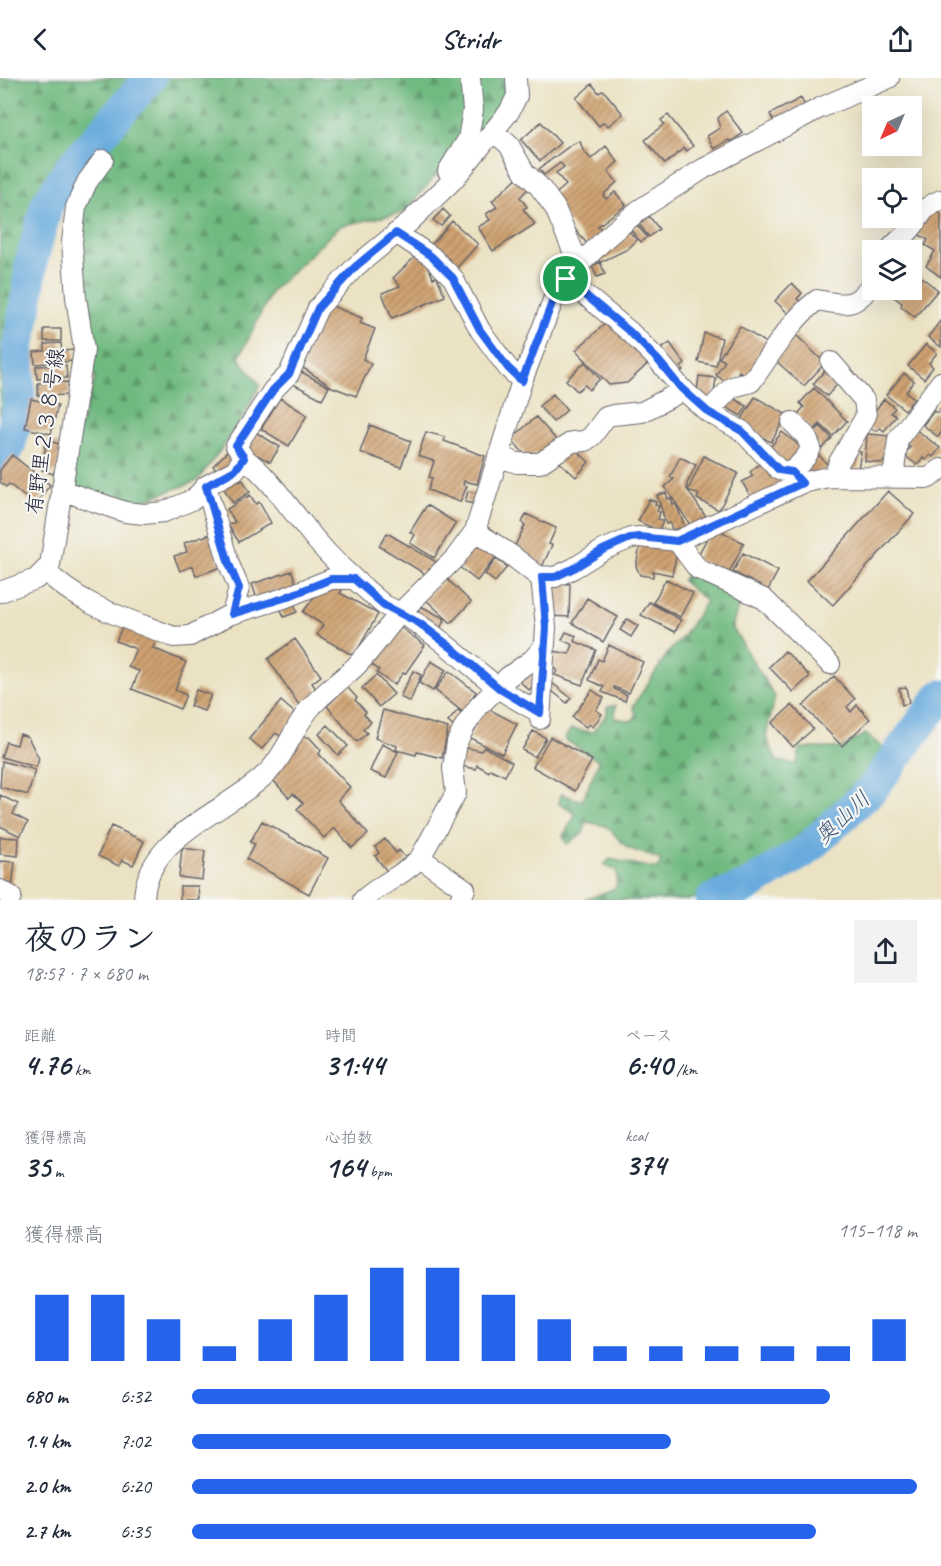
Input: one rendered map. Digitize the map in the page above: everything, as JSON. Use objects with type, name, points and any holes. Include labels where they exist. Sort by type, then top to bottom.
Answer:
[{"type":"street","points":[[449,184],[445,177],[468,139],[473,110],[470,78]]},
{"type":"street","points":[[516,78],[517,96],[509,112],[494,132],[449,184],[355,267],[318,308],[289,374],[273,390],[236,446],[244,458],[258,468],[304,527],[342,569],[384,605],[419,623],[499,687],[540,716],[546,627],[542,577]]},
{"type":"street","points":[[144,900],[144,889],[150,868],[172,841],[268,773],[311,706],[358,665],[400,613],[449,565],[475,531],[522,381],[557,290],[572,272],[607,237],[639,210],[703,169],[820,108],[889,78]]},
{"type":"street","points":[[494,132],[509,145],[525,172],[555,208],[572,272],[684,390],[708,412],[742,431],[779,470],[797,478],[929,478],[941,469]]},
{"type":"street","name":"有野里２３８号線","points":[[45,570],[50,566],[84,350],[75,297],[72,242],[76,207],[87,182],[103,160]]},
{"type":"street","points":[[897,240],[912,229],[919,215],[928,206],[941,200]]},
{"type":"street","points":[[396,233],[431,256],[453,278],[480,330],[508,368],[522,381]]},
{"type":"street","points":[[708,412],[732,387],[751,382],[777,344],[817,300],[834,304],[851,303],[862,295]]},
{"type":"street","points":[[831,362],[864,400],[866,416],[839,462],[834,477]]},
{"type":"street","points":[[893,478],[897,439],[941,382]]},
{"type":"street","points":[[498,456],[518,463],[540,463],[572,442],[585,441],[592,436],[606,417],[642,412],[684,390]]},
{"type":"street","points":[[475,531],[542,577],[555,577],[603,550],[630,538],[677,541],[797,478],[811,448],[806,436],[792,422]]},
{"type":"street","points":[[61,490],[116,509],[144,514],[164,512],[194,499],[206,486],[235,470],[244,458]]},
{"type":"street","points":[[206,486],[229,564],[239,588],[232,614]]},
{"type":"street","points":[[677,541],[698,569],[764,599],[830,664]]},
{"type":"street","points":[[0,592],[36,579],[45,570],[56,582],[80,599],[174,637],[190,636],[232,614],[284,598],[331,579],[354,579]]},
{"type":"street","points":[[363,900],[376,887],[408,871],[420,858],[456,793],[453,768],[457,742],[465,726],[478,706],[544,646]]},
{"type":"street","points":[[420,858],[465,889],[460,900]]},
{"type":"street","points":[[0,890],[11,896],[10,900]]},
{"type":"green space","points":[[0,78],[510,78],[510,94],[492,121],[441,169],[405,212],[340,226],[272,291],[239,358],[260,385],[236,429],[197,481],[133,504],[71,488],[71,456],[95,379],[82,308],[79,208],[115,137],[62,171],[31,234],[12,340],[11,409],[4,435],[0,432]]},
{"type":"green space","points":[[688,573],[731,588],[741,597],[732,627],[775,697],[766,737],[777,761],[797,764],[800,748],[842,748],[865,734],[893,755],[890,775],[823,838],[761,880],[688,900],[584,900],[616,888],[617,871],[604,865],[610,859],[658,869],[661,860],[628,848],[606,826],[587,822],[583,833],[567,844],[563,836],[576,814],[558,803],[561,794],[582,801],[599,761],[564,739],[571,729],[593,732],[607,714],[607,707],[616,705],[615,718],[632,721],[636,715],[633,706],[706,601],[682,581]]},
{"type":"building","points":[[592,84],[599,93],[603,90],[623,114],[608,126],[604,122],[599,126],[576,98]]},
{"type":"building","points":[[801,98],[805,106],[774,122],[770,114]]},
{"type":"building","points":[[726,111],[743,133],[731,142],[729,140],[714,149],[707,136],[720,128],[718,118]]},
{"type":"building","points":[[668,115],[693,146],[687,151],[684,148],[665,164],[645,140],[664,124],[661,120]]},
{"type":"building","points":[[541,122],[560,143],[540,161],[521,140]]},
{"type":"building","points":[[580,141],[583,150],[591,159],[606,146],[618,162],[608,171],[617,182],[603,195],[606,199],[615,192],[626,205],[598,226],[603,232],[588,245],[550,199],[566,185],[556,173],[564,167],[560,163],[544,175],[539,169]]},
{"type":"building","points":[[521,174],[532,185],[520,197],[527,207],[523,209],[535,224],[493,251],[478,227],[490,220],[486,214],[497,207],[492,201]]},
{"type":"building","points":[[932,208],[941,214],[941,277],[926,266],[935,251],[925,245],[928,240],[916,233],[922,228],[922,224]]},
{"type":"building","points":[[443,209],[450,216],[441,226],[433,220]]},
{"type":"building","points":[[649,216],[659,229],[649,237],[639,224]]},
{"type":"building","points":[[452,221],[478,244],[457,268],[431,245]]},
{"type":"building","points":[[637,225],[647,237],[641,242],[631,230]]},
{"type":"building","points":[[627,229],[637,240],[628,249],[601,262],[595,259]]},
{"type":"building","points":[[420,252],[432,265],[429,268],[433,278],[437,277],[445,296],[392,318],[382,293],[400,286],[393,278]]},
{"type":"building","points":[[600,262],[605,274],[597,277],[592,266]]},
{"type":"building","points":[[922,278],[938,290],[915,317],[901,306],[902,303],[898,300],[922,300]]},
{"type":"building","points":[[792,283],[802,293],[797,299],[805,306],[794,319],[775,301]]},
{"type":"building","points":[[327,304],[362,318],[360,323],[375,329],[363,359],[371,364],[356,396],[332,387],[300,366]]},
{"type":"building","points":[[941,320],[941,347],[928,337]]},
{"type":"building","points":[[608,321],[653,359],[627,383],[609,385],[576,350]]},
{"type":"building","points":[[740,326],[770,346],[749,377],[739,371],[730,385],[716,375],[725,361],[719,358]]},
{"type":"building","points":[[44,329],[61,329],[61,341],[44,341]]},
{"type":"building","points":[[704,333],[722,338],[716,366],[698,362]]},
{"type":"building","points":[[796,335],[825,363],[804,386],[774,359]]},
{"type":"building","points":[[61,343],[62,351],[74,350],[74,361],[35,364],[34,352],[45,351],[45,344]]},
{"type":"building","points":[[670,343],[685,364],[681,367],[683,370],[676,375],[658,351]]},
{"type":"building","points":[[926,344],[937,353],[929,363],[933,367],[924,379],[908,366]]},
{"type":"building","points":[[585,362],[600,379],[589,390],[585,385],[577,391],[566,380]]},
{"type":"building","points":[[66,365],[67,378],[37,379],[36,366]]},
{"type":"building","points":[[828,367],[842,379],[827,396],[813,384]]},
{"type":"building","points":[[298,370],[329,387],[322,399],[291,383]]},
{"type":"building","points":[[904,373],[914,381],[906,392],[914,398],[905,410],[886,395]]},
{"type":"building","points":[[699,376],[716,378],[713,401],[696,399]]},
{"type":"building","points":[[68,382],[69,395],[38,396],[38,383]]},
{"type":"building","points":[[814,388],[847,421],[833,436],[820,424],[813,431],[797,415],[804,407],[800,403]]},
{"type":"building","points":[[553,394],[567,410],[553,422],[539,406]]},
{"type":"building","points":[[731,397],[747,406],[741,416],[726,407]]},
{"type":"building","points":[[755,397],[787,415],[771,442],[739,424]]},
{"type":"building","points":[[280,398],[307,415],[289,446],[261,429]]},
{"type":"building","points":[[31,399],[58,405],[51,434],[25,428]]},
{"type":"building","points":[[884,399],[895,408],[891,413],[896,416],[884,431],[880,428],[873,430],[865,424]]},
{"type":"building","points":[[941,408],[941,433],[938,437],[923,425],[934,411],[937,413]]},
{"type":"building","points":[[536,417],[559,443],[541,459],[535,453],[529,459],[511,439]]},
{"type":"building","points":[[370,425],[411,441],[401,467],[360,452]]},
{"type":"building","points":[[820,426],[832,438],[822,449],[810,437]]},
{"type":"building","points":[[915,429],[940,448],[933,457],[930,455],[926,460],[923,458],[917,465],[904,455],[910,447],[905,442]]},
{"type":"building","points":[[254,431],[280,447],[270,462],[258,455],[256,459],[243,451]]},
{"type":"building","points":[[426,432],[445,437],[444,441],[485,456],[477,484],[464,481],[463,485],[467,486],[460,502],[428,490],[434,461],[418,456]]},
{"type":"building","points":[[782,432],[801,447],[786,465],[768,450]]},
{"type":"building","points":[[867,434],[891,436],[890,456],[882,463],[865,461]]},
{"type":"building","points":[[46,440],[62,445],[57,471],[55,470],[53,474],[42,470],[43,467],[40,466]]},
{"type":"building","points":[[571,445],[589,462],[576,477],[557,460]]},
{"type":"building","points":[[229,450],[238,459],[222,474],[213,466]]},
{"type":"building","points":[[849,450],[861,452],[858,469],[848,467]]},
{"type":"building","points":[[816,452],[829,466],[809,477],[800,467]]},
{"type":"building","points":[[12,455],[50,485],[35,505],[9,484],[6,487],[0,482],[0,470]]},
{"type":"building","points":[[704,456],[738,473],[719,510],[697,499],[699,495],[688,490]]},
{"type":"building","points":[[680,457],[696,465],[687,489],[708,520],[693,529],[665,487],[674,479],[670,477]]},
{"type":"building","points":[[764,460],[775,471],[783,486],[754,502],[742,482],[753,476],[750,472]]},
{"type":"building","points":[[237,476],[240,482],[243,480],[250,492],[233,503],[222,486]]},
{"type":"building","points":[[468,491],[481,494],[478,505],[465,502]]},
{"type":"building","points":[[888,491],[914,514],[833,605],[807,581]]},
{"type":"building","points":[[666,493],[673,505],[676,504],[685,527],[672,530],[670,523],[666,524],[657,495]]},
{"type":"building","points":[[250,495],[256,504],[259,502],[271,523],[239,542],[228,525],[235,522],[227,509]]},
{"type":"building","points":[[649,499],[659,506],[658,519],[663,521],[659,531],[638,521]]},
{"type":"building","points":[[427,505],[456,523],[434,558],[410,543],[415,535],[410,532]]},
{"type":"building","points":[[526,514],[556,528],[549,544],[552,545],[542,567],[513,550],[525,525],[522,523]]},
{"type":"building","points":[[713,527],[744,543],[728,575],[696,559]]},
{"type":"building","points":[[387,533],[438,563],[430,577],[379,546]]},
{"type":"building","points":[[211,534],[221,567],[196,576],[193,566],[180,571],[174,556],[187,552],[184,543]]},
{"type":"building","points":[[641,541],[678,548],[672,575],[653,571],[653,577],[640,575],[636,566]]},
{"type":"building","points":[[477,542],[496,557],[477,581],[458,566]]},
{"type":"building","points":[[743,553],[778,571],[768,590],[733,572]]},
{"type":"building","points":[[496,559],[507,567],[495,582],[485,574]]},
{"type":"building","points":[[292,571],[298,589],[258,602],[252,584]]},
{"type":"building","points":[[446,578],[471,602],[451,623],[425,599]]},
{"type":"building","points":[[666,579],[693,593],[680,617],[653,603]]},
{"type":"building","points":[[335,582],[344,587],[340,593],[378,614],[354,656],[317,635],[323,625],[303,612],[323,585]]},
{"type":"building","points":[[551,583],[570,584],[569,617],[550,616]]},
{"type":"building","points":[[587,598],[618,617],[603,642],[572,623]]},
{"type":"building","points":[[293,600],[297,612],[284,617],[279,605]]},
{"type":"building","points":[[649,602],[681,620],[675,632],[641,615]]},
{"type":"building","points":[[421,606],[445,619],[438,632],[414,618]]},
{"type":"building","points":[[627,619],[638,626],[631,637],[620,630]]},
{"type":"building","points":[[124,623],[158,637],[153,648],[186,662],[175,690],[186,695],[180,709],[132,689],[139,671],[128,667],[136,649],[116,641]]},
{"type":"building","points":[[397,625],[425,645],[405,674],[403,673],[394,685],[377,673],[379,670],[370,663]]},
{"type":"building","points":[[566,632],[576,636],[574,641],[596,650],[582,685],[555,675],[557,670],[548,666],[554,651],[569,654],[573,645],[562,640]]},
{"type":"building","points":[[295,639],[321,676],[312,683],[318,692],[299,705],[268,659]]},
{"type":"building","points":[[609,645],[643,662],[629,693],[614,687],[627,695],[625,701],[602,692],[604,687],[589,680],[598,659],[602,661]]},
{"type":"building","points":[[785,651],[810,676],[793,692],[769,667]]},
{"type":"building","points":[[431,661],[446,670],[433,691],[419,683]]},
{"type":"building","points":[[527,669],[538,680],[529,690],[517,679]]},
{"type":"building","points":[[413,671],[421,675],[410,702],[400,697]]},
{"type":"building","points":[[449,671],[476,692],[470,701],[472,703],[464,713],[435,690]]},
{"type":"building","points":[[376,675],[394,694],[379,707],[362,688]]},
{"type":"building","points":[[834,676],[855,699],[847,707],[851,712],[857,705],[870,719],[842,746],[803,706]]},
{"type":"building","points":[[551,682],[571,698],[567,703],[547,687]]},
{"type":"building","points":[[347,687],[357,698],[355,700],[366,712],[364,714],[371,722],[363,729],[367,733],[357,742],[327,706]]},
{"type":"building","points":[[906,687],[909,703],[902,705],[899,688]]},
{"type":"building","points":[[196,690],[211,695],[204,711],[190,706]]},
{"type":"building","points":[[592,690],[604,698],[596,710],[602,714],[593,727],[589,724],[586,727],[572,717]]},
{"type":"building","points":[[281,701],[297,715],[280,736],[276,733],[262,749],[249,739]]},
{"type":"building","points":[[792,705],[813,729],[793,747],[772,723]]},
{"type":"building","points":[[485,707],[517,724],[502,754],[470,738]]},
{"type":"building","points":[[383,710],[448,728],[442,758],[396,750],[397,746],[375,738]]},
{"type":"building","points":[[458,710],[465,716],[455,728],[448,722]]},
{"type":"building","points":[[328,725],[348,746],[338,755],[319,734]]},
{"type":"building","points":[[533,731],[546,738],[535,757],[522,750]]},
{"type":"building","points":[[20,734],[28,737],[39,759],[36,767],[1,757],[6,742],[17,745]]},
{"type":"building","points":[[299,737],[309,737],[321,750],[319,754],[350,787],[338,800],[368,834],[352,848],[334,828],[324,838],[297,809],[303,803],[293,794],[289,798],[273,780]]},
{"type":"building","points":[[550,737],[592,760],[575,791],[533,767]]},
{"type":"building","points":[[382,744],[398,752],[386,778],[370,771]]},
{"type":"building","points":[[464,747],[481,751],[484,747],[512,762],[505,776],[490,769],[489,772],[477,765],[476,769],[461,766]]},
{"type":"building","points":[[2,761],[35,770],[28,795],[0,787]]},
{"type":"building","points":[[0,795],[18,804],[13,814],[28,822],[20,836],[0,826]]},
{"type":"building","points":[[262,821],[328,858],[309,894],[246,859],[255,844],[250,842]]},
{"type":"building","points":[[111,826],[144,841],[133,865],[122,860],[119,866],[98,856]]},
{"type":"building","points":[[0,837],[19,838],[18,856],[0,854]]},
{"type":"building","points":[[385,839],[396,853],[399,850],[407,860],[389,874],[375,856],[379,853],[375,847]]},
{"type":"building","points":[[182,848],[205,851],[202,880],[179,877]]},
{"type":"building","points":[[0,861],[15,862],[12,888],[0,886]]},
{"type":"building","points":[[180,886],[198,886],[199,900],[180,900]]},
{"type":"waterway","points":[[0,458],[9,446],[19,409],[18,350],[31,263],[47,204],[69,170],[150,78]]},
{"type":"waterway","name":"奥山川","points":[[712,900],[746,887],[805,851],[872,789],[941,696]]},
{"type":"route","points":[[396,233],[431,256],[453,278],[480,330],[508,368],[522,381],[557,290],[566,279],[630,332],[658,360],[681,388],[708,412],[742,431],[779,470],[792,472],[802,483],[677,541],[630,538],[603,550],[555,577],[542,577],[546,627],[540,713],[500,689],[419,623],[384,605],[354,579],[331,579],[284,598],[232,614],[239,588],[229,564],[206,486],[235,470],[244,458],[236,446],[273,390],[289,374],[318,308],[355,267],[396,233]]}]
